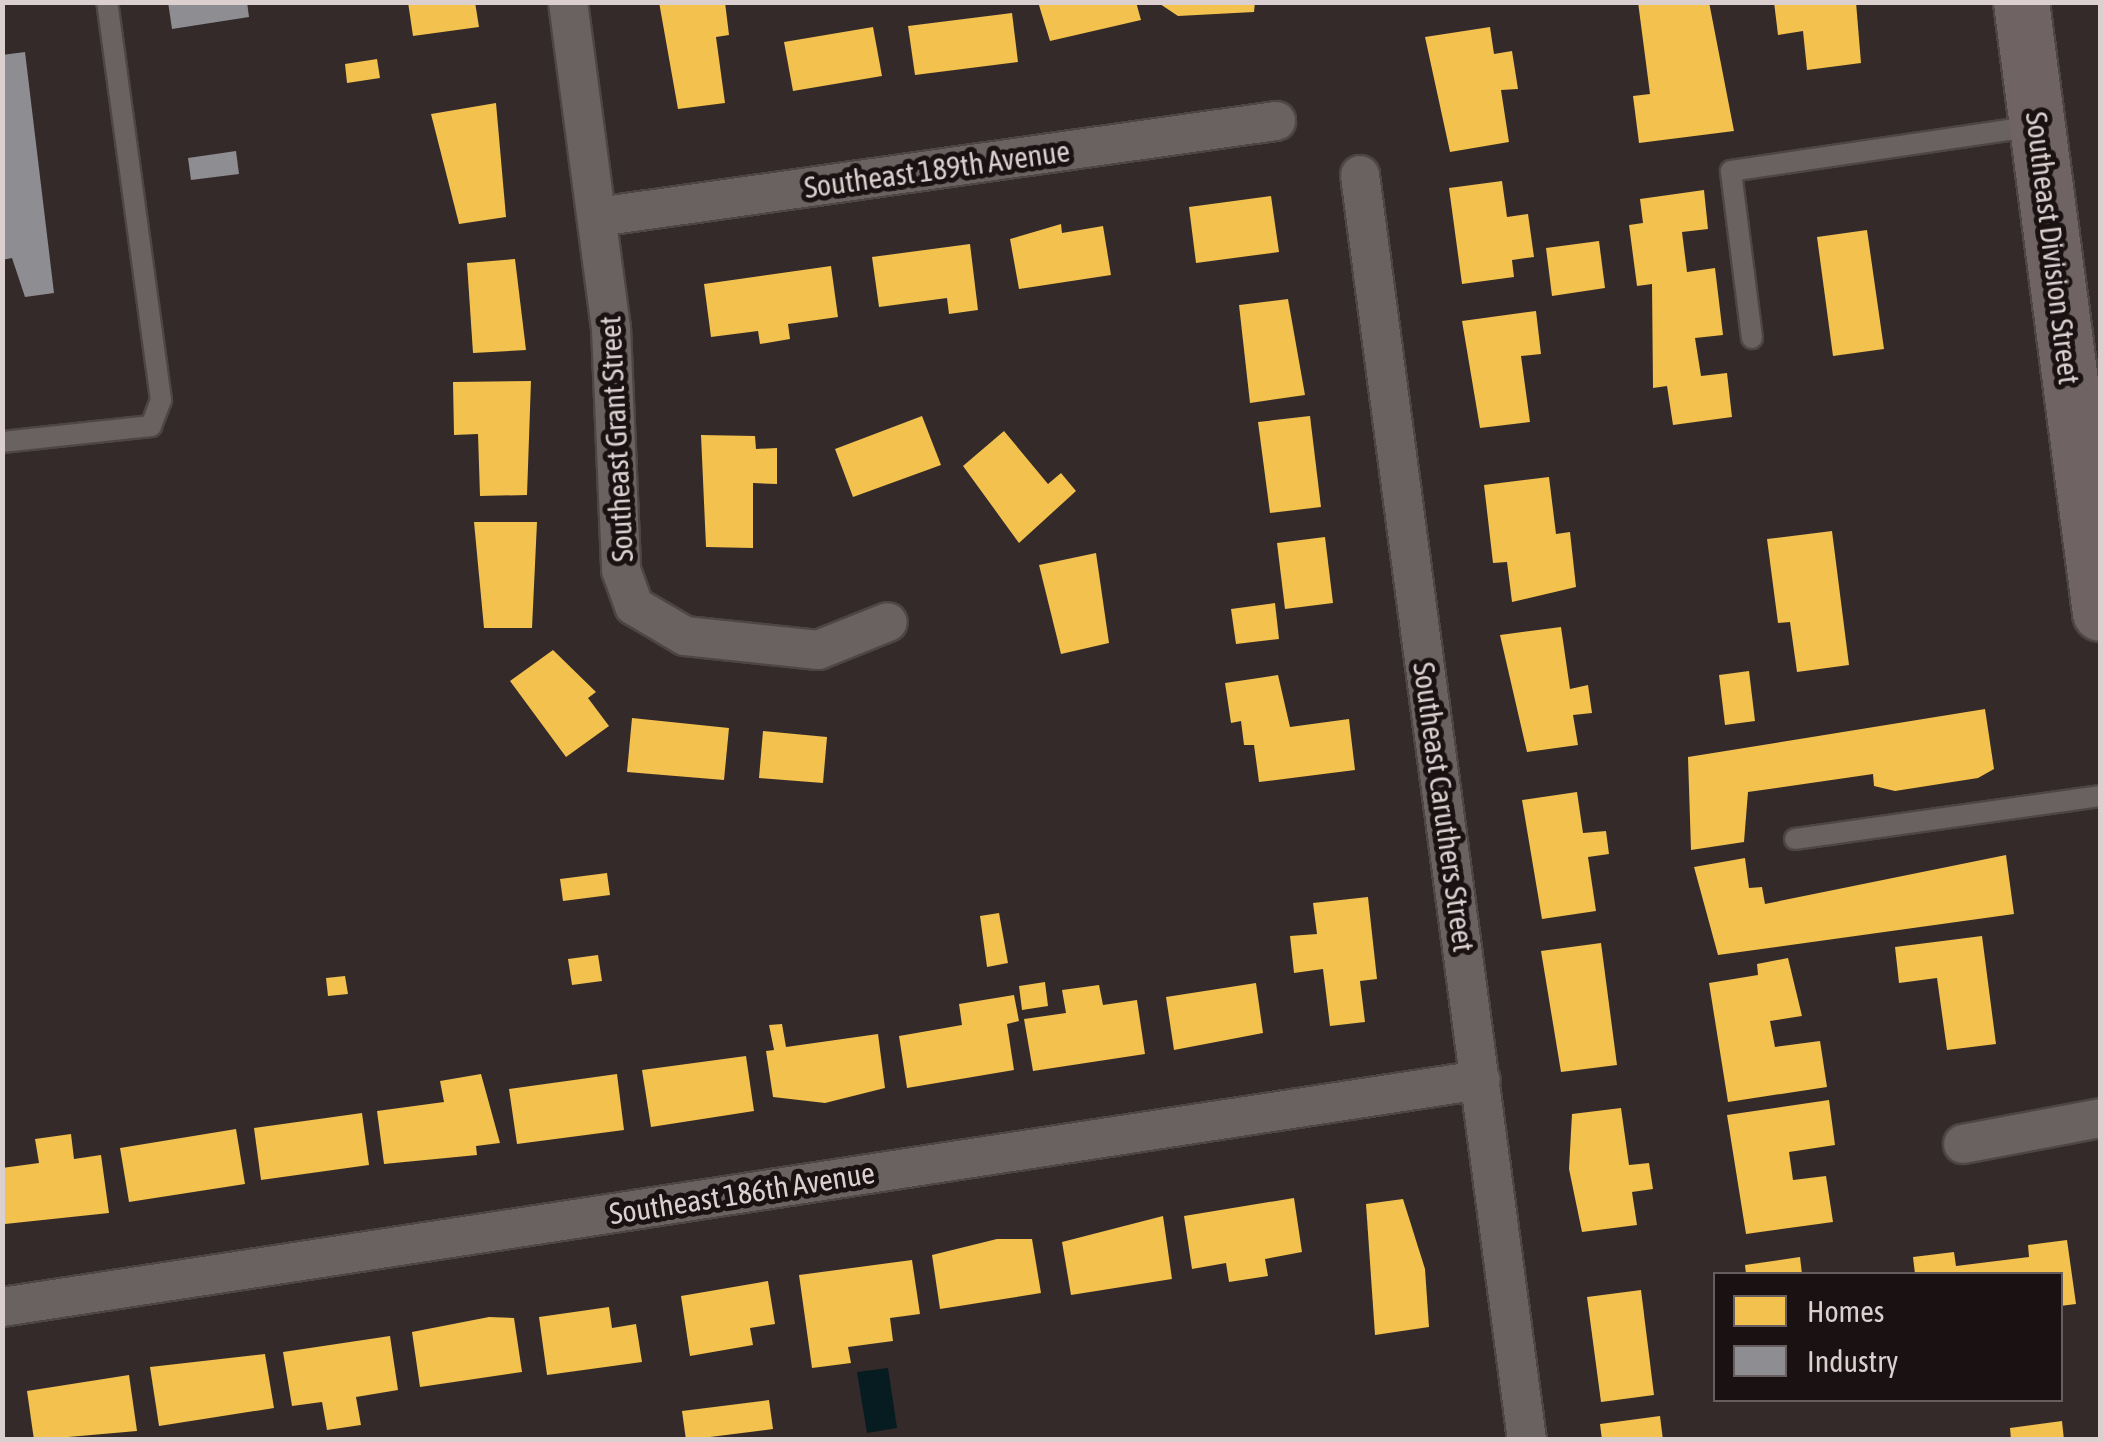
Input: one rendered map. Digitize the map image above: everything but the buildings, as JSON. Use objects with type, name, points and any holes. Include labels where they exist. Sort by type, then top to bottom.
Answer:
[{"type":"main road","name":"Southeast Division Street","points":[[2021,2],[2037,126],[2089,428],[2100,613]]},
{"type":"street","name":"Southeast Grant Street","points":[[568,2],[598,217],[620,447],[621,570],[634,606],[685,636],[818,650],[888,622]]},
{"type":"street","name":"Southeast 189th Avenue","points":[[598,217],[1276,121]]},
{"type":"street","name":"Southeast Caruthers Street","points":[[1360,175],[1526,1440]]},
{"type":"street","name":"Southeast 186th Avenue","points":[[2,1307],[1480,1080]]},
{"type":"street","points":[[1962,1144],[2100,1118]]},
{"type":"lane","points":[[2,442],[151,426],[162,400],[107,2]]},
{"type":"lane","points":[[1752,338],[1731,171],[2037,126]]},
{"type":"lane","points":[[1795,839],[2100,796]]},
{"type":"water","points":[[888,1368],[897,1428],[867,1433],[857,1372]]}]
